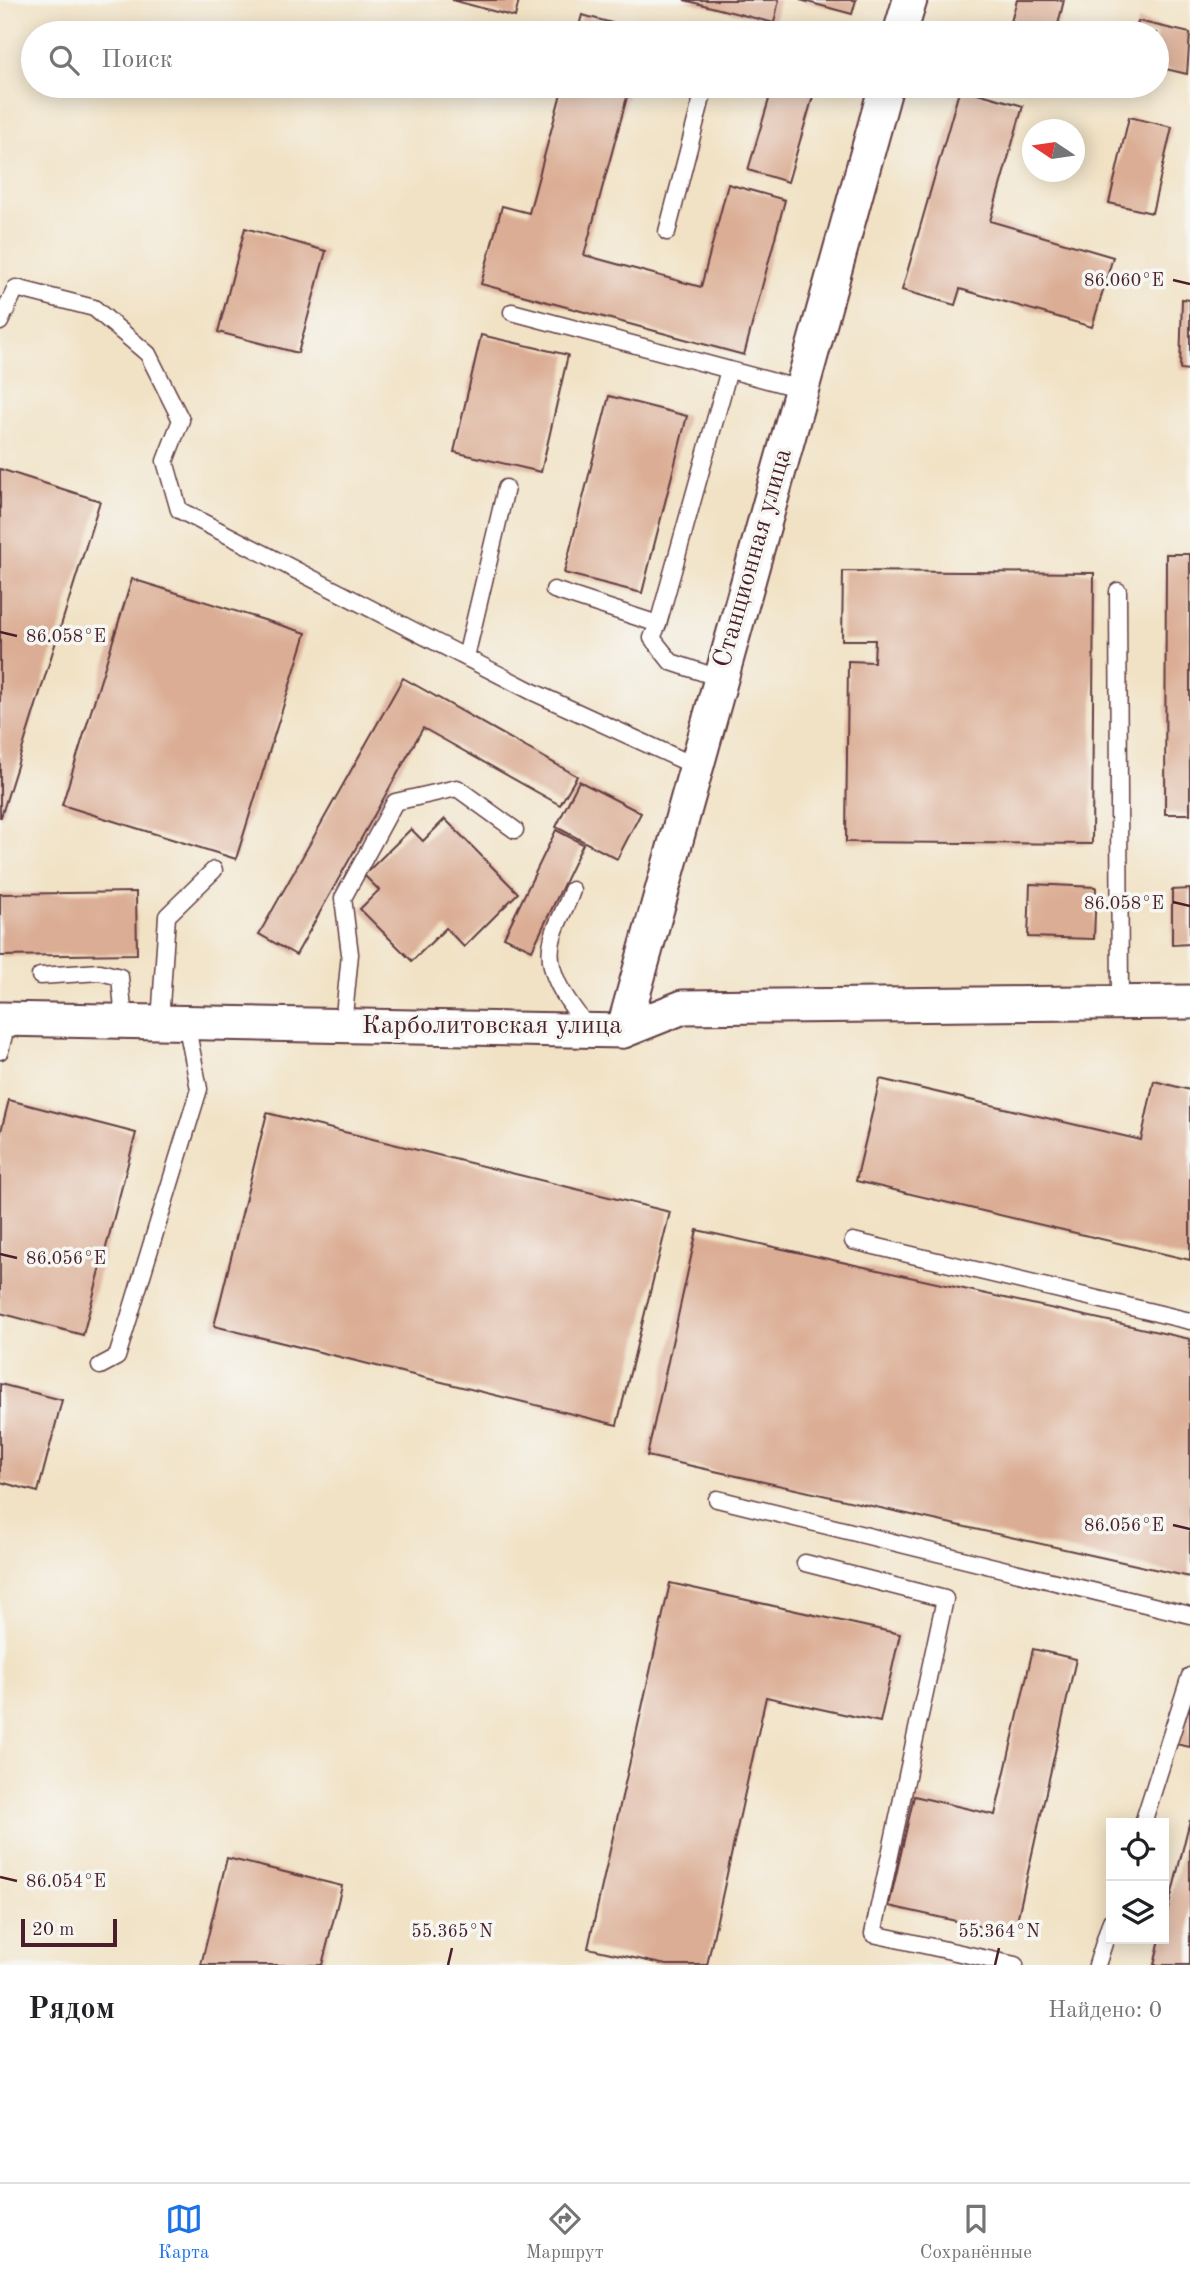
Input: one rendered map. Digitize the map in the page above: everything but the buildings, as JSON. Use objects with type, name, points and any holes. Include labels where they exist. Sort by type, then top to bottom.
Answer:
[{"type":"street","points":[[904,21],[910,0]]},
{"type":"street","name":"Станционная улица","points":[[623,1031],[719,678],[883,98]]},
{"type":"street","name":"Карболитовская улица","points":[[4,1019],[623,1031],[683,1007],[1190,1002]]},
{"type":"lane","points":[[667,232],[702,98]]},
{"type":"lane","points":[[0,322],[16,288],[94,308],[148,354],[181,420],[165,461],[179,510],[466,657],[695,766]]},
{"type":"lane","points":[[512,312],[801,389]]},
{"type":"lane","points":[[719,678],[671,662],[652,638],[729,370]]},
{"type":"lane","points":[[466,657],[506,488]]},
{"type":"lane","points":[[554,590],[658,624]]},
{"type":"lane","points":[[1118,590],[1120,1003]]},
{"type":"lane","points":[[343,1026],[350,954],[343,898],[395,802],[457,788],[515,830]]},
{"type":"lane","points":[[100,1366],[117,1357],[199,1089],[173,1022],[167,916],[214,870]]},
{"type":"lane","points":[[572,890],[551,941],[551,967],[568,1001],[590,1030]]},
{"type":"lane","points":[[40,976],[100,972],[120,976],[124,1021]]},
{"type":"lane","points":[[0,1051],[4,1019]]},
{"type":"lane","points":[[853,1241],[1190,1321]]},
{"type":"lane","points":[[717,1499],[1190,1615]]},
{"type":"lane","points":[[805,1563],[945,1599],[873,1934],[1015,1965]]},
{"type":"lane","points":[[1145,1818],[1190,1676]]},
{"type":"lane","points":[[1097,1965],[1106,1937]]}]
